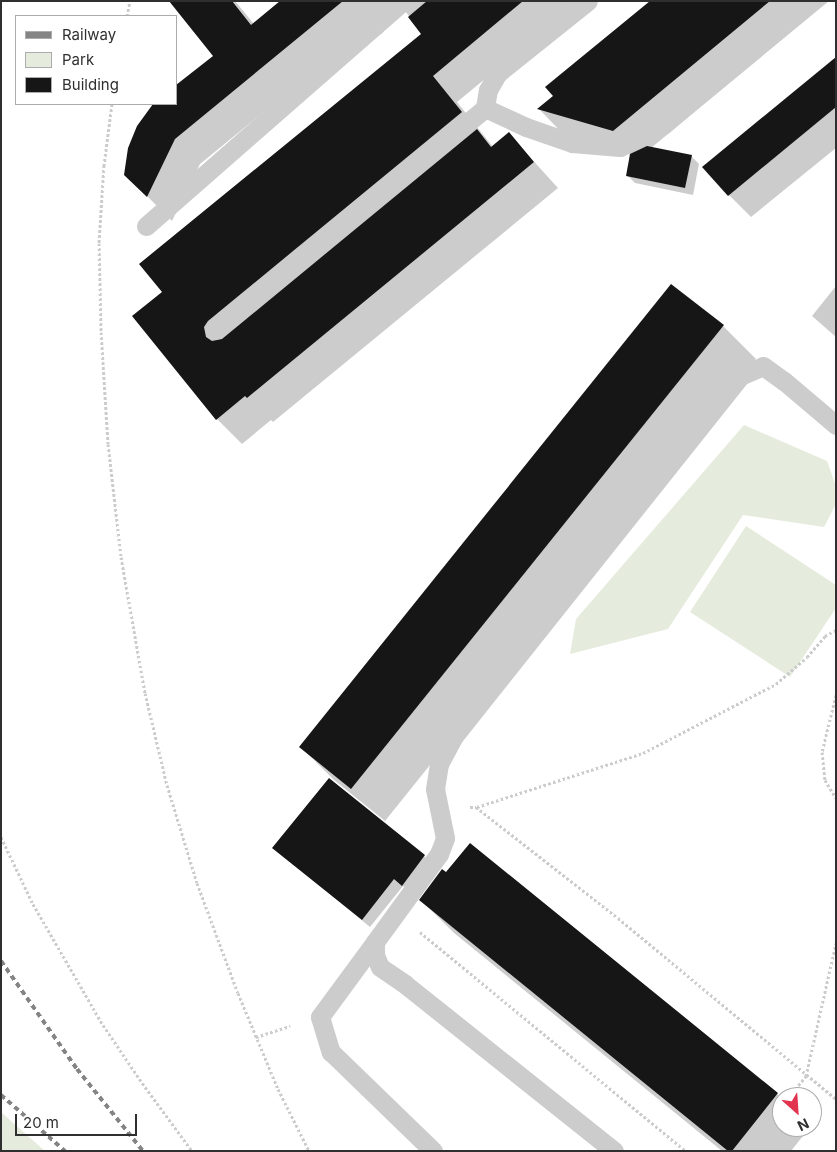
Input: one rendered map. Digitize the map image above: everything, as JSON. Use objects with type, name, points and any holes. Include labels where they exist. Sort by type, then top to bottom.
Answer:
[{"type":"lane","points":[[355,1],[375,26]]},
{"type":"lane","points":[[146,226],[403,1]]},
{"type":"lane","points":[[214,330],[485,108],[488,90],[498,73],[588,1]]},
{"type":"lane","points":[[485,108],[526,127],[572,143],[620,147],[663,125],[809,1]]},
{"type":"lane","points":[[433,1151],[331,1052],[320,1017],[439,854],[445,838],[435,789],[440,764],[454,736],[740,376],[763,366],[784,380],[836,425]]},
{"type":"lane","points":[[375,942],[375,955],[380,967],[614,1151]]},
{"type":"path","points":[[127,15],[130,1]]},
{"type":"path","points":[[112,105],[104,165],[99,242],[102,341],[108,444],[121,557],[145,693],[167,785],[197,883],[238,993],[271,1072],[309,1151]]},
{"type":"path","points":[[442,819],[467,807],[476,807],[643,753],[776,684],[807,658],[825,636],[836,630]]},
{"type":"path","points":[[836,694],[822,752],[825,780],[836,798]]},
{"type":"path","points":[[476,807],[618,918],[836,1099]]},
{"type":"path","points":[[1,837],[67,965],[140,1080],[192,1151]]},
{"type":"path","points":[[395,912],[686,1151]]},
{"type":"path","points":[[797,1087],[806,1076],[836,943]]},
{"type":"path","points":[[745,1151],[772,1118]]},
{"type":"green space","points":[[744,425],[827,461],[836,486],[836,504],[824,527],[743,515],[668,629],[570,654],[576,619]]},
{"type":"green space","points":[[746,526],[836,585],[836,608],[790,677],[690,612]]},
{"type":"green space","points":[[1,1112],[45,1151],[1,1151]]},
{"type":"building","points":[[169,1],[232,1],[251,25],[280,1],[343,1],[175,139],[147,197],[124,175],[128,148],[137,126],[152,105],[178,105],[178,83],[213,56]]},
{"type":"building","points":[[427,1],[523,1],[433,76],[462,112],[208,321],[204,327],[206,337],[212,341],[222,339],[477,129],[491,147],[509,132],[534,162],[247,398],[245,396],[216,420],[132,316],[162,292],[139,264],[421,34],[408,17]]},
{"type":"building","points":[[650,1],[770,1],[613,131],[537,109],[553,96],[545,87]]},
{"type":"building","points":[[836,57],[836,107],[728,196],[702,167]]},
{"type":"building","points":[[647,146],[692,155],[685,188],[626,176],[630,154]]},
{"type":"building","points":[[671,284],[724,325],[351,789],[299,747]]},
{"type":"building","points":[[329,778],[425,855],[402,886],[394,879],[362,920],[272,848]]},
{"type":"building","points":[[470,843],[772,1088],[772,1101],[732,1151],[728,1151],[419,900],[442,869],[446,872]]},
{"type":"railway","points":[[1,961],[77,1069],[143,1151]]},
{"type":"railway","points":[[1,1095],[65,1151]]}]
